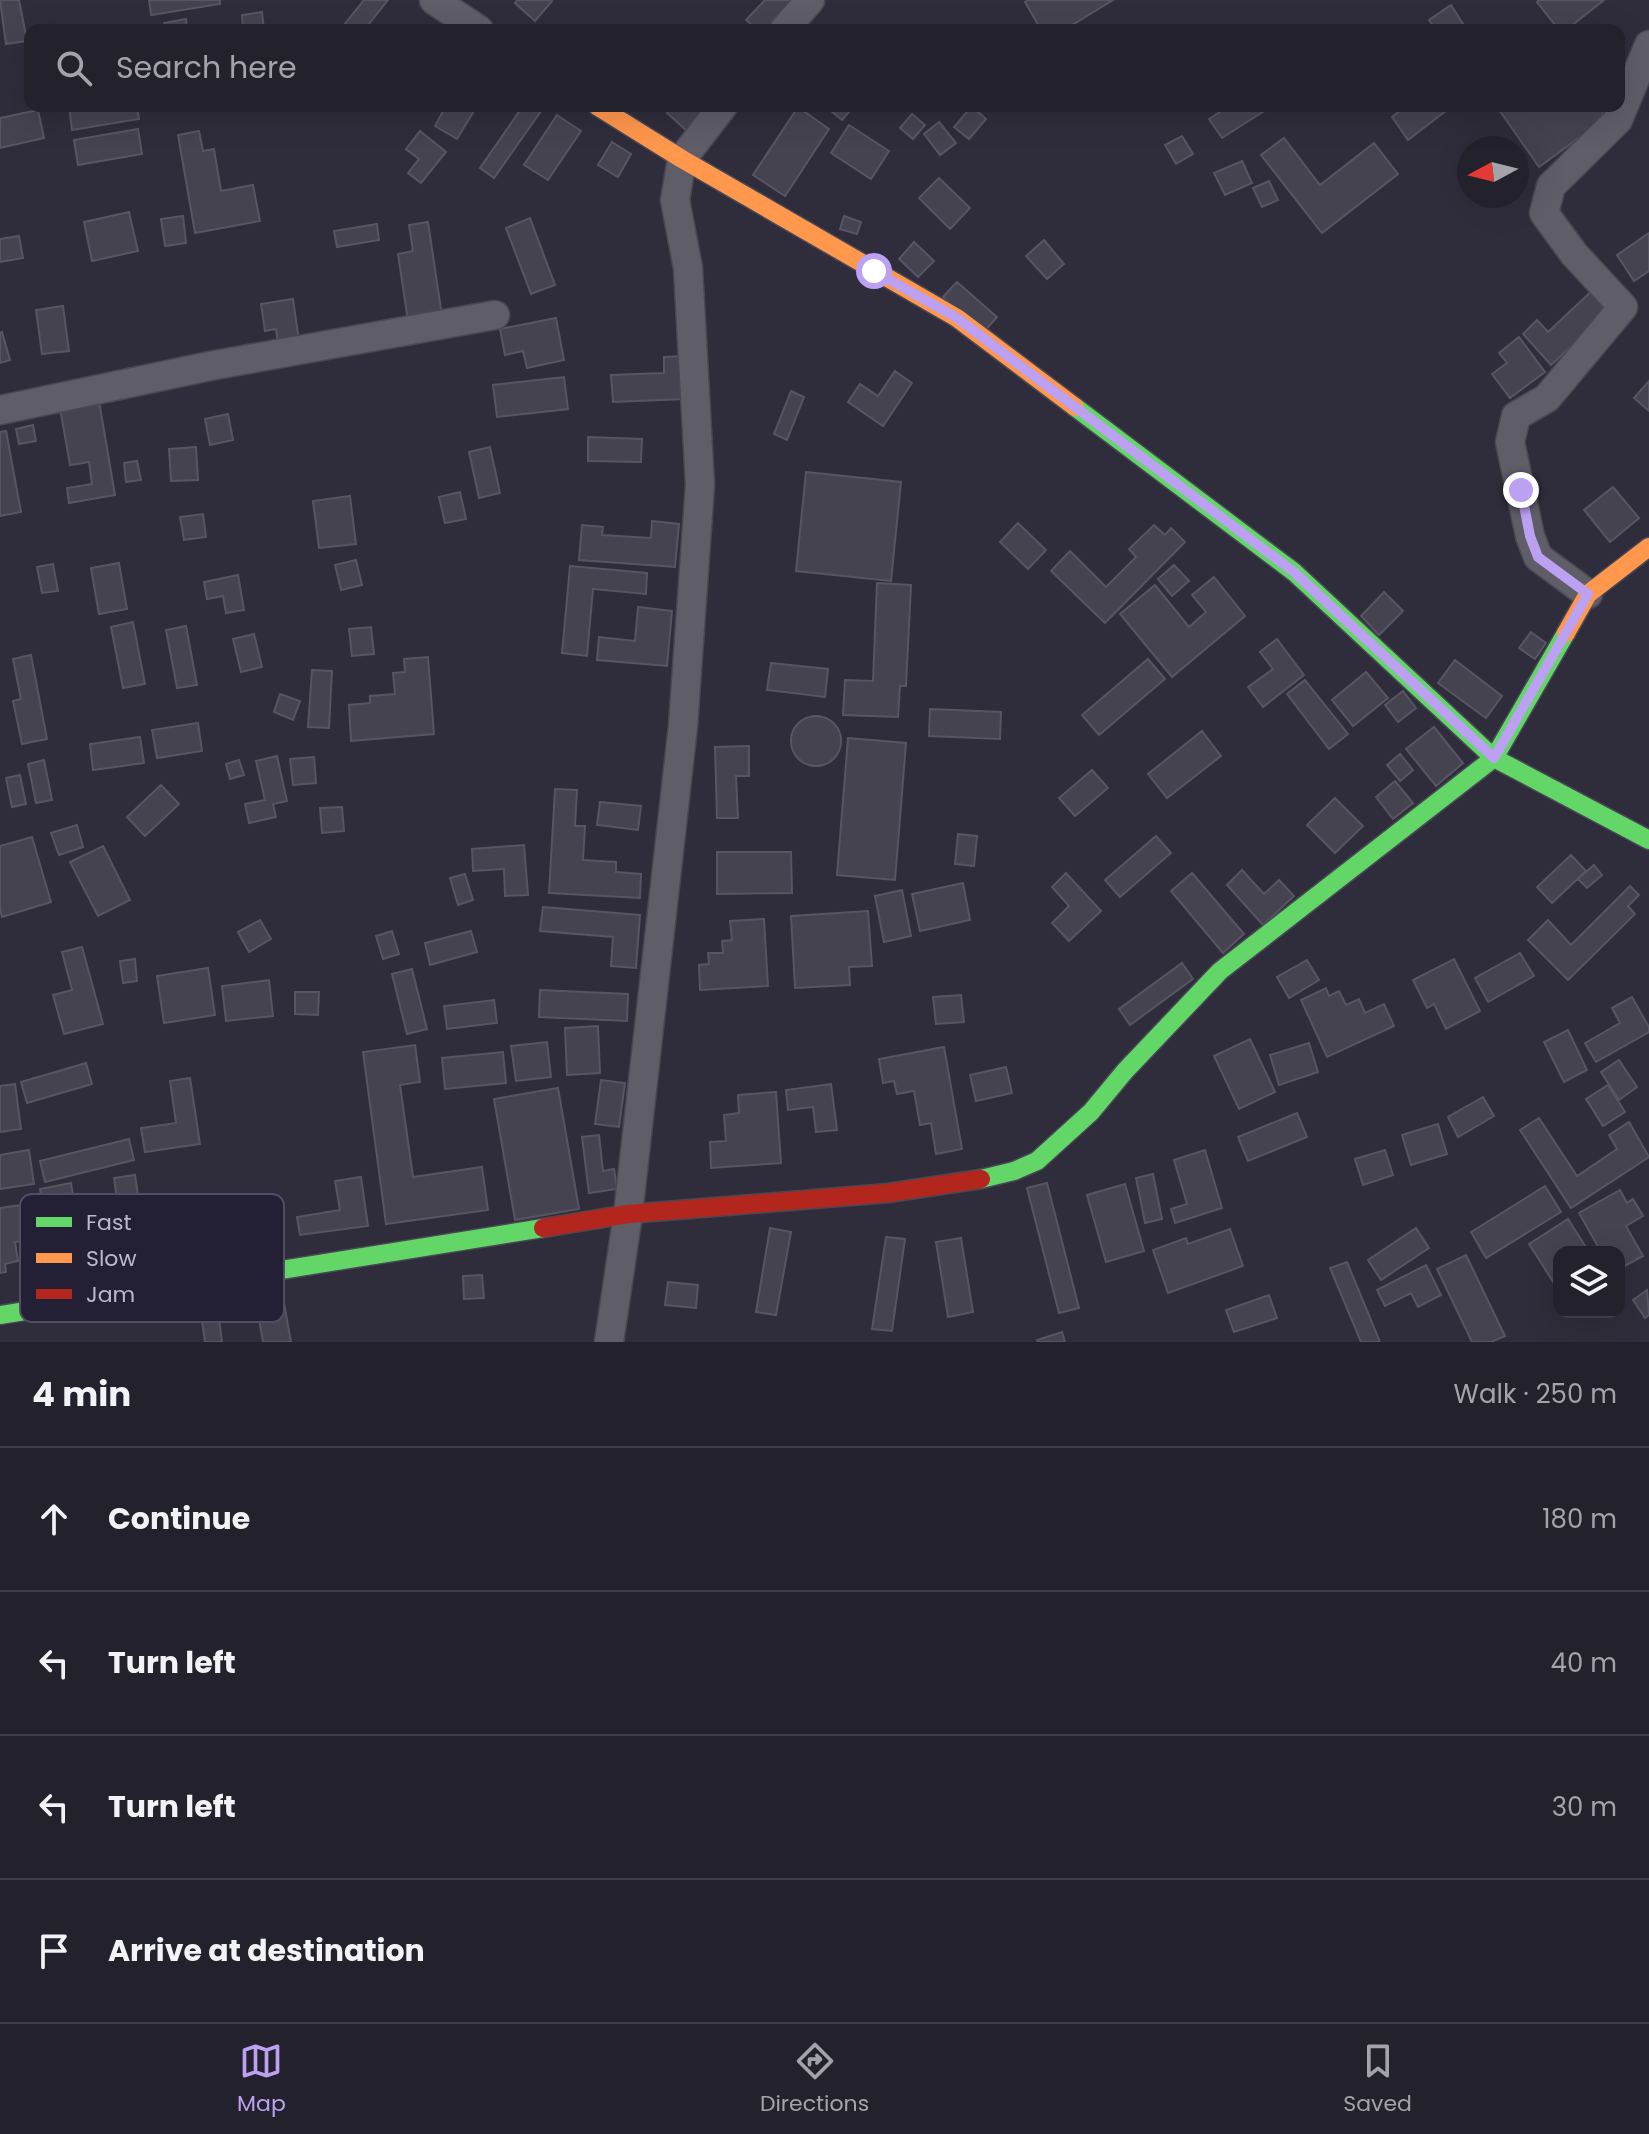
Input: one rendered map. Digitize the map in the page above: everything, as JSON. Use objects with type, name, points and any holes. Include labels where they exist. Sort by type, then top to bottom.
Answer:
[{"type":"street","points":[[434,0],[470,24]]},
{"type":"street","points":[[789,24],[810,0]]},
{"type":"street","points":[[1625,103],[1649,45]]},
{"type":"street","points":[[607,112],[957,318],[1294,572],[1494,758],[1649,840]]},
{"type":"street","points":[[609,1342],[628,1214],[683,726],[700,485],[688,268],[675,200],[682,159],[718,112]]},
{"type":"street","points":[[1588,594],[1538,557],[1530,536],[1510,442],[1516,416],[1547,398],[1623,307],[1574,254],[1544,213],[1551,186],[1618,120],[1621,112]]},
{"type":"street","points":[[0,410],[210,366],[495,315]]},
{"type":"street","points":[[284,1269],[628,1214],[888,1193],[987,1178],[1037,1161],[1091,1112],[1125,1071],[1220,971],[1494,758],[1588,594],[1649,547]]},
{"type":"street","points":[[0,1315],[20,1312]]},
{"type":"building","points":[[0,0],[19,0],[24,41],[6,44]]},
{"type":"building","points":[[149,0],[220,0],[220,4],[151,15]]},
{"type":"building","points":[[364,0],[388,0],[369,24],[345,24]]},
{"type":"building","points":[[517,0],[552,1],[535,21],[515,3]]},
{"type":"building","points":[[765,0],[802,0],[780,24],[751,24],[746,20]]},
{"type":"building","points":[[1113,0],[1074,24],[1038,24],[1025,2]]},
{"type":"building","points":[[1604,0],[1574,24],[1554,24],[1537,2]]},
{"type":"building","points":[[1451,5],[1463,24],[1432,24],[1429,20]]},
{"type":"building","points":[[262,12],[263,24],[243,24],[242,15]]},
{"type":"building","points":[[186,19],[186,24],[164,24]]},
{"type":"building","points":[[38,112],[44,138],[0,148],[0,118]]},
{"type":"building","points":[[70,112],[138,112],[139,119],[72,130]]},
{"type":"building","points":[[443,112],[473,112],[457,139],[435,126]]},
{"type":"building","points":[[519,112],[540,112],[494,178],[480,168]]},
{"type":"building","points":[[668,112],[704,112],[687,131]]},
{"type":"building","points":[[795,112],[805,112],[829,129],[785,196],[753,175]]},
{"type":"building","points":[[832,112],[849,112],[842,120]]},
{"type":"building","points":[[967,112],[978,112],[986,119],[969,139],[954,127]]},
{"type":"building","points":[[1220,112],[1263,112],[1222,138],[1209,119]]},
{"type":"building","points":[[1398,112],[1444,112],[1408,140],[1392,117]]},
{"type":"building","points":[[1500,112],[1602,112],[1606,118],[1539,167],[1529,153],[1529,136],[1517,136]]},
{"type":"building","points":[[912,114],[925,125],[913,139],[900,128]]},
{"type":"building","points":[[557,115],[581,131],[548,180],[524,165]]},
{"type":"building","points":[[939,122],[956,143],[940,155],[924,134]]},
{"type":"building","points":[[849,125],[889,151],[871,179],[831,153]]},
{"type":"building","points":[[138,129],[142,154],[78,165],[74,140]]},
{"type":"building","points":[[199,131],[203,151],[214,149],[221,191],[253,185],[260,221],[195,233],[178,135]]},
{"type":"building","points":[[420,131],[446,152],[421,183],[408,173],[419,159],[406,149]]},
{"type":"building","points":[[1182,136],[1193,154],[1176,164],[1165,145]]},
{"type":"building","points":[[1284,138],[1320,185],[1374,143],[1398,174],[1322,233],[1261,155]]},
{"type":"building","points":[[612,142],[631,154],[618,177],[598,165]]},
{"type":"building","points":[[1242,161],[1252,183],[1225,195],[1214,173]]},
{"type":"building","points":[[939,178],[970,208],[950,229],[919,198]]},
{"type":"building","points":[[1269,181],[1278,200],[1262,207],[1253,188]]},
{"type":"building","points":[[129,212],[138,251],[92,261],[84,222]]},
{"type":"building","points":[[183,216],[186,243],[165,246],[161,219]]},
{"type":"building","points":[[844,216],[861,222],[857,234],[840,229]]},
{"type":"building","points":[[530,218],[555,285],[531,294],[506,228]]},
{"type":"building","points":[[428,222],[442,316],[408,321],[398,254],[413,251],[409,225]]},
{"type":"building","points":[[377,224],[379,240],[337,247],[334,231]]},
{"type":"building","points":[[1649,233],[1649,271],[1634,281],[1617,255]]},
{"type":"building","points":[[19,236],[23,258],[0,262],[0,239]]},
{"type":"building","points":[[1044,240],[1064,264],[1047,279],[1026,256]]},
{"type":"building","points":[[914,242],[934,261],[918,277],[899,259]]},
{"type":"building","points":[[957,282],[997,317],[983,333],[943,297]]},
{"type":"building","points":[[1595,288],[1613,308],[1551,365],[1523,334],[1537,320],[1548,332]]},
{"type":"building","points":[[293,299],[300,348],[279,351],[276,329],[265,331],[261,304]]},
{"type":"building","points":[[63,306],[69,351],[42,354],[36,310]]},
{"type":"building","points":[[556,318],[564,360],[527,368],[523,351],[505,355],[500,329]]},
{"type":"building","points":[[0,333],[10,360],[0,363]]},
{"type":"building","points":[[1519,337],[1545,372],[1510,398],[1492,374],[1507,363],[1499,353]]},
{"type":"building","points":[[683,356],[685,399],[613,402],[611,375],[664,373],[664,357]]},
{"type":"building","points":[[895,371],[912,383],[883,426],[848,402],[860,384],[878,396]]},
{"type":"building","points":[[564,377],[568,409],[497,417],[493,385]]},
{"type":"building","points":[[1649,381],[1649,411],[1634,398]]},
{"type":"building","points":[[791,391],[804,397],[787,440],[774,434]]},
{"type":"building","points":[[99,401],[115,495],[69,503],[67,488],[92,484],[89,462],[70,465],[60,408]]},
{"type":"building","points":[[228,414],[233,440],[210,445],[205,419]]},
{"type":"building","points":[[33,425],[36,441],[19,444],[16,429]]},
{"type":"building","points":[[6,431],[21,512],[0,516],[0,432]]},
{"type":"building","points":[[588,437],[642,439],[641,462],[588,461]]},
{"type":"building","points":[[196,447],[198,480],[171,481],[169,449]]},
{"type":"building","points":[[490,447],[500,493],[479,498],[469,452]]},
{"type":"building","points":[[137,461],[141,480],[126,482],[124,463]]},
{"type":"building","points":[[806,472],[901,482],[891,581],[796,571]]},
{"type":"building","points":[[1613,487],[1639,518],[1610,542],[1584,510]]},
{"type":"building","points":[[460,492],[466,519],[445,523],[439,497]]},
{"type":"building","points":[[350,496],[356,544],[319,548],[313,501]]},
{"type":"building","points":[[203,514],[206,537],[184,540],[180,517]]},
{"type":"building","points":[[652,521],[679,524],[675,567],[579,560],[582,525],[603,527],[602,535],[651,538]]},
{"type":"building","points":[[1018,523],[1046,550],[1028,569],[1000,542]]},
{"type":"building","points":[[1154,525],[1165,535],[1171,528],[1185,542],[1105,623],[1051,571],[1070,551],[1106,587],[1136,557],[1129,549]]},
{"type":"building","points":[[356,560],[362,585],[341,590],[335,565]]},
{"type":"building","points":[[119,563],[127,609],[99,614],[91,568]]},
{"type":"building","points":[[53,564],[58,591],[42,593],[37,567]]},
{"type":"building","points":[[1174,565],[1189,581],[1172,596],[1158,579]]},
{"type":"building","points":[[570,566],[647,573],[646,594],[593,589],[587,656],[562,653]]},
{"type":"building","points":[[238,575],[244,610],[226,613],[223,596],[207,599],[204,582]]},
{"type":"building","points":[[1214,577],[1245,616],[1172,677],[1120,614],[1155,585],[1189,627],[1206,612],[1192,595]]},
{"type":"building","points":[[877,583],[911,585],[906,686],[900,686],[898,717],[843,715],[845,680],[873,681]]},
{"type":"building","points":[[1384,592],[1403,611],[1379,635],[1361,616]]},
{"type":"building","points":[[638,607],[672,611],[667,666],[597,660],[599,637],[635,641]]},
{"type":"building","points":[[133,622],[145,684],[123,688],[111,627]]},
{"type":"building","points":[[186,626],[197,685],[177,688],[166,630]]},
{"type":"building","points":[[371,627],[374,654],[352,656],[349,629]]},
{"type":"building","points":[[1531,632],[1546,643],[1535,659],[1519,648]]},
{"type":"building","points":[[254,634],[262,667],[241,672],[233,639]]},
{"type":"building","points":[[1277,639],[1304,675],[1263,707],[1248,687],[1273,669],[1260,652]]},
{"type":"building","points":[[31,655],[47,739],[22,744],[13,701],[21,699],[13,659]]},
{"type":"building","points":[[428,657],[434,734],[351,741],[349,705],[370,703],[370,696],[395,694],[393,673],[405,672],[404,659]]},
{"type":"building","points":[[1148,659],[1165,679],[1099,735],[1082,715]]},
{"type":"building","points":[[1455,660],[1502,696],[1486,718],[1438,683]]},
{"type":"building","points":[[771,663],[828,669],[825,697],[767,690]]},
{"type":"building","points":[[312,670],[332,671],[329,728],[308,727]]},
{"type":"building","points":[[1366,672],[1388,698],[1353,726],[1332,700]]},
{"type":"building","points":[[1305,680],[1348,734],[1329,749],[1287,694]]},
{"type":"building","points":[[1403,691],[1416,708],[1398,722],[1385,705]]},
{"type":"building","points":[[280,694],[300,701],[293,720],[274,712]]},
{"type":"building","points":[[930,709],[1001,712],[1000,739],[929,736]]},
{"type":"building","points":[[806,717],[826,717],[840,731],[840,751],[826,765],[806,765],[792,751],[792,731]]},
{"type":"building","points":[[198,723],[202,751],[157,758],[152,730]]},
{"type":"building","points":[[1434,727],[1463,763],[1436,786],[1406,749]]},
{"type":"building","points":[[1202,731],[1221,756],[1167,798],[1148,774]]},
{"type":"building","points":[[140,737],[144,763],[93,770],[90,744]]},
{"type":"building","points":[[848,738],[906,743],[895,880],[837,875]]},
{"type":"building","points":[[749,746],[749,776],[736,776],[738,818],[717,818],[715,747]]},
{"type":"building","points":[[1400,754],[1413,770],[1400,781],[1387,765]]},
{"type":"building","points":[[277,756],[287,801],[273,804],[276,817],[249,823],[245,804],[265,800],[256,761]]},
{"type":"building","points":[[314,757],[316,783],[293,785],[290,759]]},
{"type":"building","points":[[44,760],[52,800],[36,803],[28,764]]},
{"type":"building","points":[[239,760],[244,775],[230,779],[226,764]]},
{"type":"building","points":[[1092,770],[1108,788],[1075,816],[1059,798]]},
{"type":"building","points":[[20,775],[26,804],[12,807],[6,778]]},
{"type":"building","points":[[1395,781],[1413,803],[1393,819],[1376,797]]},
{"type":"building","points":[[161,785],[179,804],[145,836],[127,817]]},
{"type":"building","points":[[555,789],[577,790],[575,826],[585,826],[583,860],[616,862],[616,872],[641,874],[640,898],[549,893]]},
{"type":"building","points":[[1335,798],[1363,826],[1335,853],[1307,825]]},
{"type":"building","points":[[600,802],[641,806],[638,830],[597,825]]},
{"type":"building","points":[[342,807],[344,831],[322,833],[320,808]]},
{"type":"building","points":[[77,825],[83,847],[59,855],[51,833]]},
{"type":"building","points":[[958,834],[977,836],[974,866],[955,864]]},
{"type":"building","points":[[1156,836],[1171,853],[1120,897],[1105,880]]},
{"type":"building","points":[[32,837],[51,902],[2,917],[0,846]]},
{"type":"building","points":[[524,845],[528,895],[505,896],[504,869],[473,871],[472,849]]},
{"type":"building","points":[[103,846],[130,900],[98,916],[70,862]]},
{"type":"building","points":[[717,852],[791,852],[792,893],[717,894]]},
{"type":"building","points":[[1571,855],[1586,871],[1552,903],[1537,887]]},
{"type":"building","points":[[1594,865],[1602,875],[1587,888],[1578,879]]},
{"type":"building","points":[[1242,870],[1264,894],[1279,880],[1294,896],[1263,925],[1227,885]]},
{"type":"building","points":[[1066,873],[1101,911],[1069,941],[1052,923],[1069,906],[1052,887]]},
{"type":"building","points":[[1192,873],[1244,934],[1223,953],[1171,891]]},
{"type":"building","points":[[465,874],[473,900],[458,905],[450,878]]},
{"type":"building","points":[[963,883],[970,920],[920,931],[912,894]]},
{"type":"building","points":[[1630,886],[1639,895],[1628,906],[1635,914],[1568,980],[1528,940],[1548,920],[1571,945]]},
{"type":"building","points":[[902,890],[911,936],[884,942],[875,896]]},
{"type":"building","points":[[543,907],[640,915],[636,968],[611,966],[613,937],[540,931]]},
{"type":"building","points":[[868,911],[872,966],[849,967],[850,985],[795,988],[791,916]]},
{"type":"building","points":[[764,919],[768,986],[700,990],[699,965],[709,964],[708,953],[723,953],[722,941],[732,940],[730,921]]},
{"type":"building","points":[[260,920],[271,939],[249,952],[238,932]]},
{"type":"building","points":[[392,931],[399,954],[383,959],[376,936]]},
{"type":"building","points":[[471,931],[477,952],[430,965],[425,943]]},
{"type":"building","points":[[82,947],[103,1024],[64,1034],[53,995],[72,990],[62,952]]},
{"type":"building","points":[[1520,953],[1534,976],[1488,1002],[1475,978]]},
{"type":"building","points":[[135,959],[137,981],[123,983],[120,961]]},
{"type":"building","points":[[1454,959],[1480,1011],[1446,1029],[1434,1004],[1427,1008],[1413,980]]},
{"type":"building","points":[[1307,960],[1319,980],[1289,998],[1277,977]]},
{"type":"building","points":[[1182,963],[1193,979],[1130,1025],[1119,1009]]},
{"type":"building","points":[[208,968],[215,1015],[164,1023],[157,976]]},
{"type":"building","points":[[412,969],[427,1029],[407,1034],[392,974]]},
{"type":"building","points":[[269,980],[273,1016],[226,1021],[222,986]]},
{"type":"building","points":[[1326,988],[1329,996],[1339,991],[1346,1005],[1359,999],[1365,1013],[1384,1004],[1394,1026],[1327,1057],[1301,1000]]},
{"type":"building","points":[[540,990],[628,994],[627,1021],[539,1017]]},
{"type":"building","points":[[295,992],[319,992],[318,1015],[295,1014]]},
{"type":"building","points":[[961,995],[964,1022],[936,1024],[933,997]]},
{"type":"building","points":[[1632,997],[1649,1032],[1596,1062],[1585,1043],[1620,1023],[1612,1008]]},
{"type":"building","points":[[494,1000],[497,1023],[447,1029],[444,1006]]},
{"type":"building","points":[[598,1026],[600,1073],[567,1075],[565,1028]]},
{"type":"building","points":[[1568,1030],[1587,1070],[1564,1082],[1544,1042]]},
{"type":"building","points":[[1250,1039],[1275,1092],[1239,1109],[1214,1056]]},
{"type":"building","points":[[547,1042],[551,1077],[516,1081],[511,1046]]},
{"type":"building","points":[[1309,1043],[1318,1072],[1279,1085],[1270,1055]]},
{"type":"building","points":[[415,1045],[420,1082],[400,1085],[413,1177],[482,1167],[488,1210],[386,1224],[363,1052]]},
{"type":"building","points":[[944,1047],[962,1149],[936,1154],[931,1123],[920,1125],[914,1091],[897,1094],[894,1081],[883,1083],[879,1059]]},
{"type":"building","points":[[503,1052],[506,1083],[445,1089],[442,1058]]},
{"type":"building","points":[[1619,1060],[1637,1087],[1619,1100],[1601,1072]]},
{"type":"building","points":[[86,1063],[92,1084],[27,1103],[21,1082]]},
{"type":"building","points":[[1006,1067],[1012,1093],[976,1101],[970,1075]]},
{"type":"building","points":[[190,1078],[200,1144],[145,1152],[141,1128],[176,1123],[170,1081]]},
{"type":"building","points":[[601,1080],[625,1083],[619,1127],[595,1124]]},
{"type":"building","points":[[15,1084],[21,1129],[0,1132],[0,1086]]},
{"type":"building","points":[[831,1084],[837,1130],[816,1132],[813,1107],[788,1110],[786,1090]]},
{"type":"building","points":[[1608,1085],[1625,1112],[1603,1126],[1586,1099]]},
{"type":"building","points":[[558,1088],[579,1209],[515,1220],[494,1099]]},
{"type":"building","points":[[776,1092],[781,1163],[711,1168],[710,1142],[726,1141],[724,1115],[739,1113],[738,1095]]},
{"type":"building","points":[[1483,1097],[1494,1116],[1458,1137],[1448,1117]]},
{"type":"building","points":[[1297,1113],[1307,1137],[1248,1161],[1238,1137]]},
{"type":"building","points":[[1539,1118],[1577,1176],[1617,1149],[1609,1135],[1629,1122],[1649,1157],[1571,1208],[1520,1130]]},
{"type":"building","points":[[1438,1124],[1447,1154],[1411,1165],[1402,1135]]},
{"type":"building","points":[[599,1135],[603,1171],[614,1169],[617,1189],[589,1193],[582,1137]]},
{"type":"building","points":[[129,1139],[134,1160],[45,1182],[40,1161]]},
{"type":"building","points":[[29,1150],[34,1184],[0,1189],[0,1155]]},
{"type":"building","points":[[1205,1150],[1222,1208],[1175,1223],[1171,1209],[1187,1204],[1174,1160]]},
{"type":"building","points":[[1385,1150],[1393,1175],[1363,1185],[1355,1159]]},
{"type":"building","points":[[1153,1174],[1162,1219],[1145,1223],[1136,1178]]},
{"type":"building","points":[[135,1175],[138,1194],[116,1194],[114,1178]]},
{"type":"building","points":[[361,1177],[368,1226],[300,1235],[297,1217],[340,1210],[335,1181]]},
{"type":"building","points":[[71,1183],[73,1194],[41,1194],[40,1189]]},
{"type":"building","points":[[1047,1183],[1079,1308],[1059,1313],[1027,1188]]},
{"type":"building","points":[[1125,1184],[1144,1251],[1106,1262],[1087,1195]]},
{"type":"building","points":[[1545,1186],[1561,1212],[1486,1258],[1471,1232]]},
{"type":"building","points":[[1620,1190],[1627,1203],[1633,1199],[1643,1216],[1626,1226],[1643,1256],[1625,1266],[1625,1246],[1598,1246],[1579,1213]]},
{"type":"building","points":[[20,1205],[20,1241],[15,1242],[18,1261],[5,1264],[6,1272],[0,1273],[0,1208]]},
{"type":"building","points":[[1568,1219],[1585,1246],[1553,1246],[1553,1282],[1529,1244]]},
{"type":"building","points":[[770,1228],[791,1232],[776,1315],[756,1312]]},
{"type":"building","points":[[1416,1228],[1429,1248],[1381,1280],[1368,1260]]},
{"type":"building","points":[[1230,1229],[1243,1266],[1168,1293],[1153,1250],[1186,1238],[1188,1244]]},
{"type":"building","points":[[886,1237],[905,1239],[892,1331],[872,1329]]},
{"type":"building","points":[[961,1238],[973,1312],[948,1317],[936,1242]]},
{"type":"building","points":[[1466,1255],[1505,1336],[1491,1342],[1472,1342],[1437,1269]]},
{"type":"building","points":[[1347,1262],[1380,1342],[1361,1342],[1330,1268]]},
{"type":"building","points":[[1426,1265],[1441,1295],[1418,1307],[1411,1293],[1385,1306],[1377,1290]]},
{"type":"building","points":[[482,1275],[484,1298],[464,1299],[463,1276]]},
{"type":"building","points":[[668,1282],[698,1285],[696,1308],[665,1305]]},
{"type":"building","points":[[1647,1290],[1649,1315],[1645,1318],[1633,1300]]},
{"type":"building","points":[[1269,1295],[1277,1318],[1234,1332],[1226,1310]]},
{"type":"building","points":[[284,1303],[291,1342],[263,1342],[260,1322],[284,1322]]},
{"type":"building","points":[[202,1322],[219,1322],[222,1342],[205,1342]]},
{"type":"building","points":[[1062,1332],[1065,1342],[1037,1340]]},
{"type":"traffic: fast","points":[[1075,407],[1294,572],[1494,758],[1649,840]]},
{"type":"traffic: fast","points":[[981,1179],[1014,1171],[1037,1161],[1091,1112],[1125,1071],[1220,971],[1494,758],[1566,633]]},
{"type":"traffic: fast","points":[[284,1269],[543,1228]]},
{"type":"traffic: fast","points":[[0,1315],[20,1312]]},
{"type":"traffic: slow","points":[[607,112],[957,318],[1075,407]]},
{"type":"traffic: slow","points":[[1566,633],[1588,594],[1649,547]]},
{"type":"traffic: jam","points":[[543,1228],[628,1214],[888,1193],[981,1179]]},
{"type":"route","points":[[874,271],[957,318],[1294,572],[1494,758],[1588,594],[1538,557],[1530,536],[1521,490]]}]
